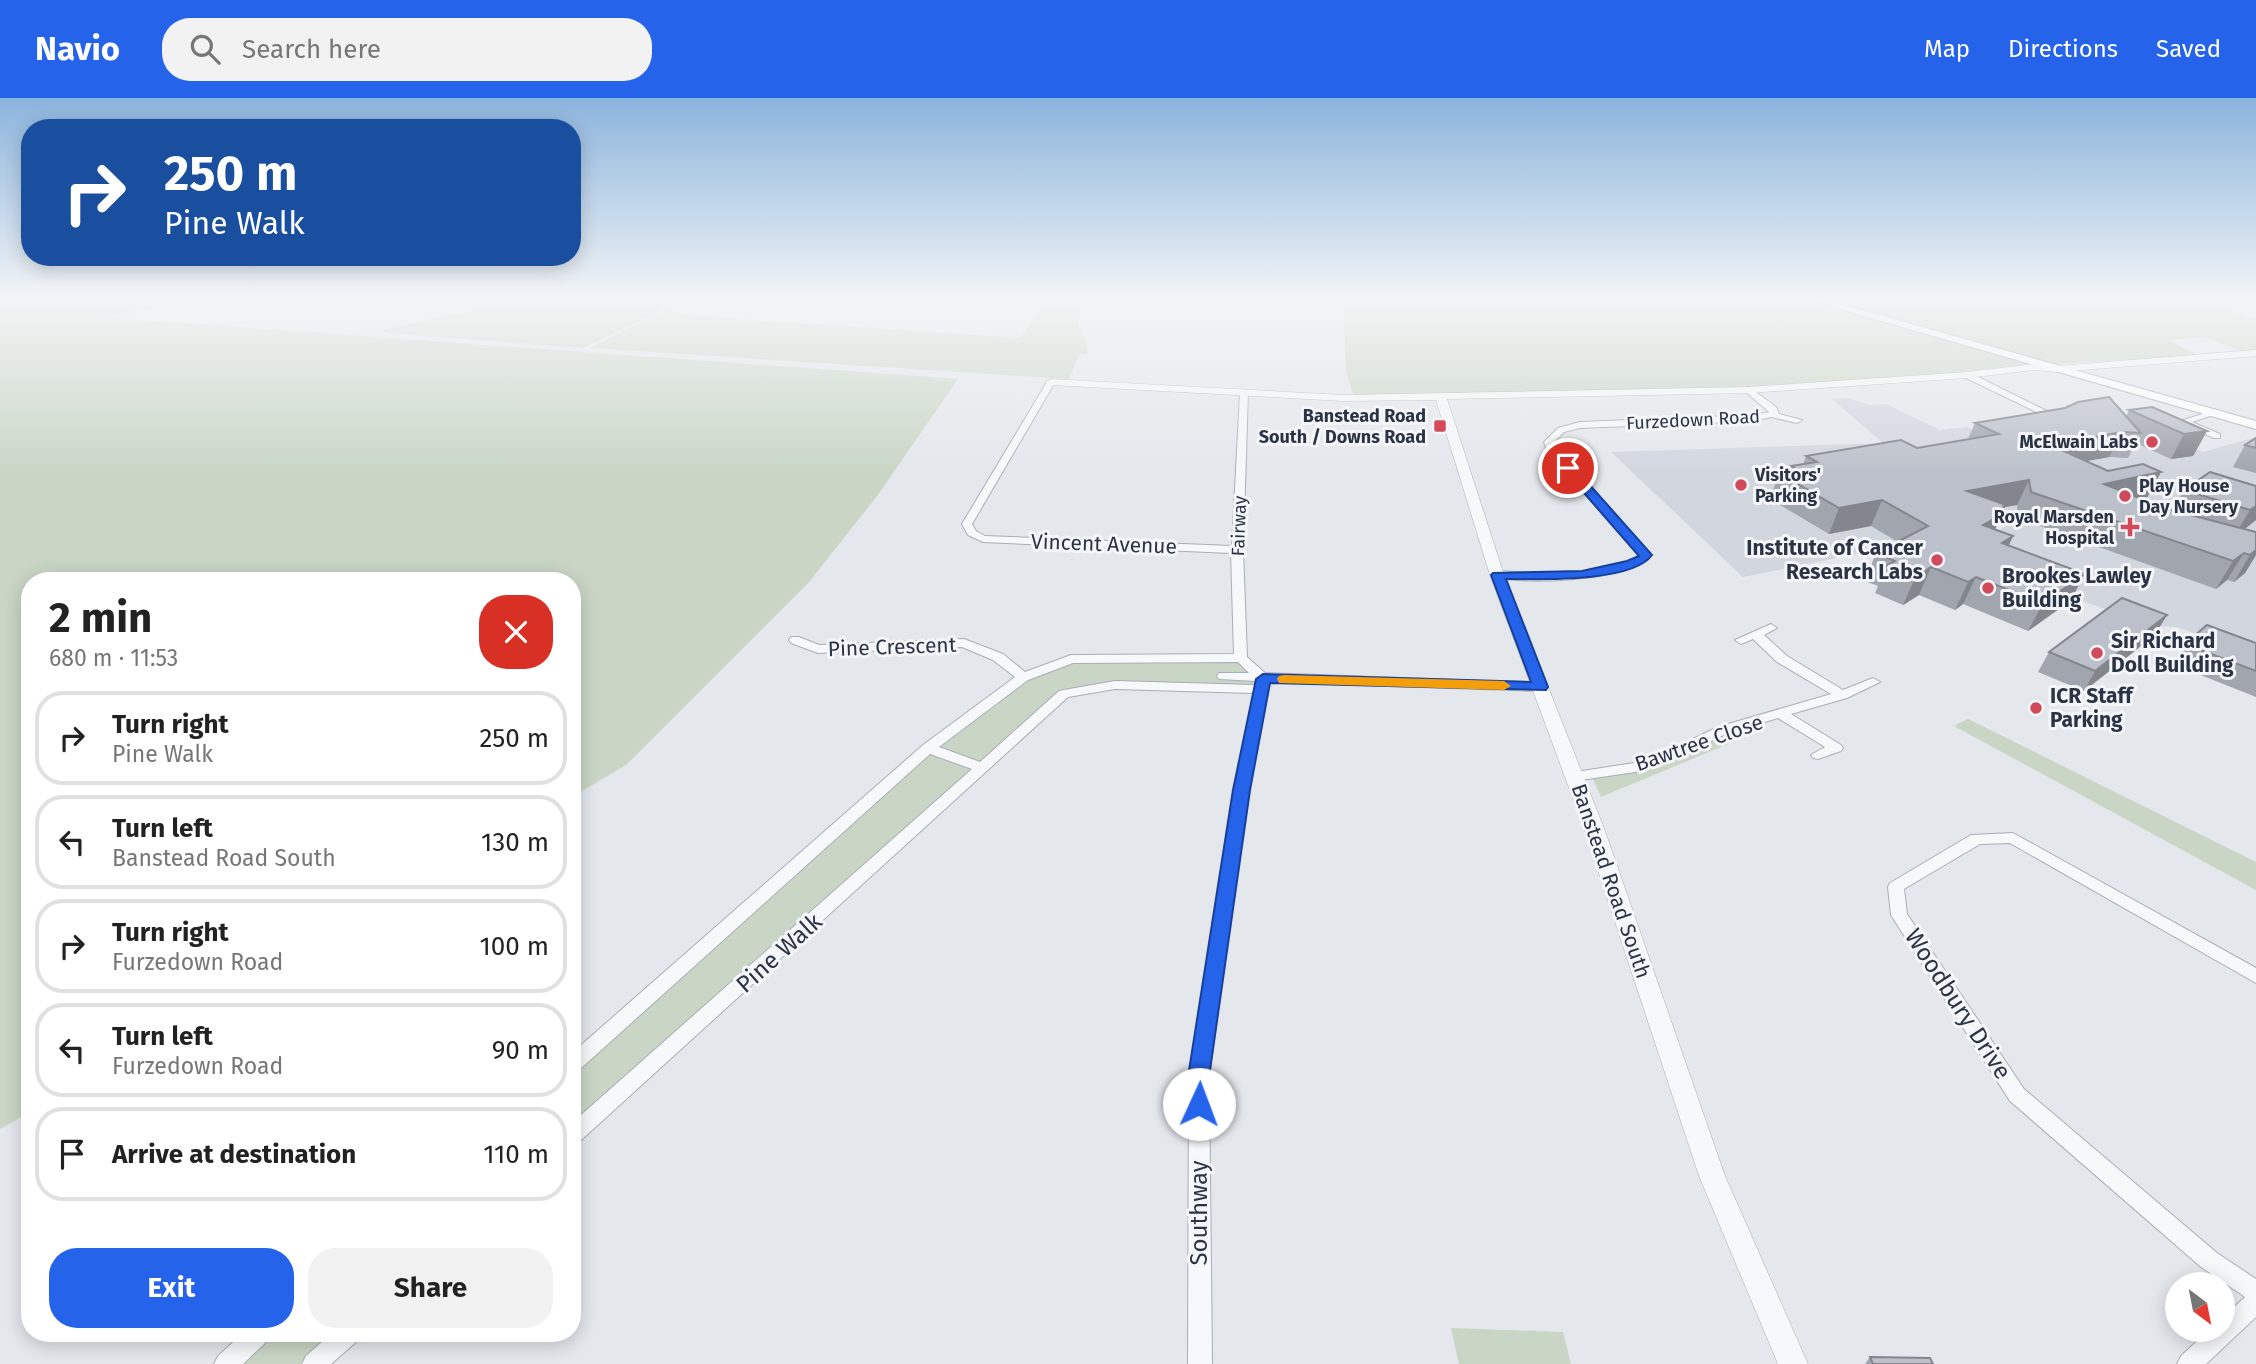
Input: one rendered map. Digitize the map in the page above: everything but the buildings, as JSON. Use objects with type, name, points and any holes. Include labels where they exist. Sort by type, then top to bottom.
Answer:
[{"type":"main road","points":[[2009,357],[2256,425]]},
{"type":"street","points":[[1051,382],[1343,398],[1749,390],[2199,357]]},
{"type":"street","points":[[1967,375],[2064,422]]},
{"type":"street","name":"Vincent Avenue","points":[[1051,382],[967,524],[972,533],[983,539],[1237,550]]},
{"type":"street","name":"Furzedown Road","points":[[1497,575],[1582,575],[1631,564],[1642,560],[1646,555],[1552,451],[1549,442],[1556,432],[1580,425],[1772,415],[1773,409],[1749,390]]},
{"type":"street","name":"Fairway","points":[[1232,658],[1245,394]]},
{"type":"street","name":"Banstead Road South","points":[[1440,395],[1497,575],[1574,776],[1712,1175],[1793,1364]]},
{"type":"street","points":[[2214,413],[2178,420],[2217,436]]},
{"type":"street","points":[[1772,415],[1797,421]]},
{"type":"street","points":[[1741,640],[1771,628]]},
{"type":"street","points":[[1756,635],[1782,659],[1842,695]]},
{"type":"street","name":"Pine Crescent","points":[[795,640],[818,649],[964,643],[998,657],[1023,677]]},
{"type":"street","points":[[1224,682],[1232,658]]},
{"type":"street","points":[[581,1057],[928,748],[1023,677],[1071,659],[1232,658],[1261,684]]},
{"type":"street","name":"Pine Walk","points":[[581,1128],[985,768],[1063,694],[1115,684],[1224,682],[1541,687]]},
{"type":"street","name":"Bawtree Close","points":[[1574,776],[1635,767],[1681,752],[1723,730],[1782,715],[1872,682]]},
{"type":"street","name":"Southway","points":[[1200,1364],[1199,1077],[1261,684]]},
{"type":"street","name":"Bawtree Close","points":[[1782,715],[1836,748],[1818,755]]},
{"type":"street","points":[[928,748],[985,768]]},
{"type":"street","name":"Woodbury Drive","points":[[2254,1305],[2209,1260],[2017,1095],[1899,915],[1896,887],[1977,839],[2013,838],[2256,976]]},
{"type":"street","points":[[2189,1364],[2254,1305]]},
{"type":"street","points":[[226,1364],[249,1342]]},
{"type":"street","points":[[314,1364],[339,1342]]},
{"type":"shaded area","name":"Royal Marsden Hospital","points":[[1848,398],[1870,405],[1886,404],[1940,430],[1967,427],[1987,438],[2119,416],[2203,452],[2256,437],[2256,656],[2177,627],[2160,626],[2090,604],[2027,580],[1998,531],[2011,523],[1988,511],[1922,541],[1743,577],[1611,452],[1883,443],[1832,399]]},
{"type":"green space","points":[[0,357],[654,357],[958,379],[877,496],[809,582],[626,765],[581,792],[581,572],[21,572],[21,1117],[0,1129]]},
{"type":"green space","points":[[730,357],[1078,357],[1069,379]]},
{"type":"green space","points":[[1345,357],[2166,357],[2045,365],[2033,362],[2016,367],[1749,390],[1371,397],[1353,394],[1346,371]]},
{"type":"green space","points":[[1241,658],[1263,679],[1259,689],[1115,685],[1064,694],[581,1128],[581,1057],[928,748],[1023,677],[1071,659]]},
{"type":"green space","points":[[1968,719],[2256,862],[2256,890],[1954,726]]},
{"type":"green space","points":[[1726,735],[1728,744],[1601,797],[1593,779],[1663,763]]},
{"type":"green space","points":[[1451,1328],[1563,1332],[1571,1364],[1459,1364]]},
{"type":"green space","points":[[249,1342],[339,1342],[314,1364],[226,1364]]},
{"type":"slow traffic","points":[[1284,679],[1504,686]]},
{"type":"place","name":"Banstead Road South / Downs Road","points":[[1440,426]]},
{"type":"place","name":"McElwain Labs","points":[[2152,442]]},
{"type":"place","name":"Visitors' Parking","points":[[1741,485]]},
{"type":"place","name":"Play House Day Nursery","points":[[2125,496]]},
{"type":"place","name":"Royal Marsden Hospital","points":[[2130,527]]},
{"type":"place","name":"Institute of Cancer Research Labs","points":[[1937,560]]},
{"type":"place","name":"Brookes Lawley Building","points":[[1988,588]]},
{"type":"place","name":"Sir Richard Doll Building","points":[[2097,653]]},
{"type":"place","name":"ICR Staff Parking","points":[[2036,708]]},
{"type":"route","points":[[1199,1104],[1199,1077],[1241,790],[1263,679],[1541,687],[1497,575],[1582,575],[1631,564],[1642,560],[1646,555],[1568,468]]}]
